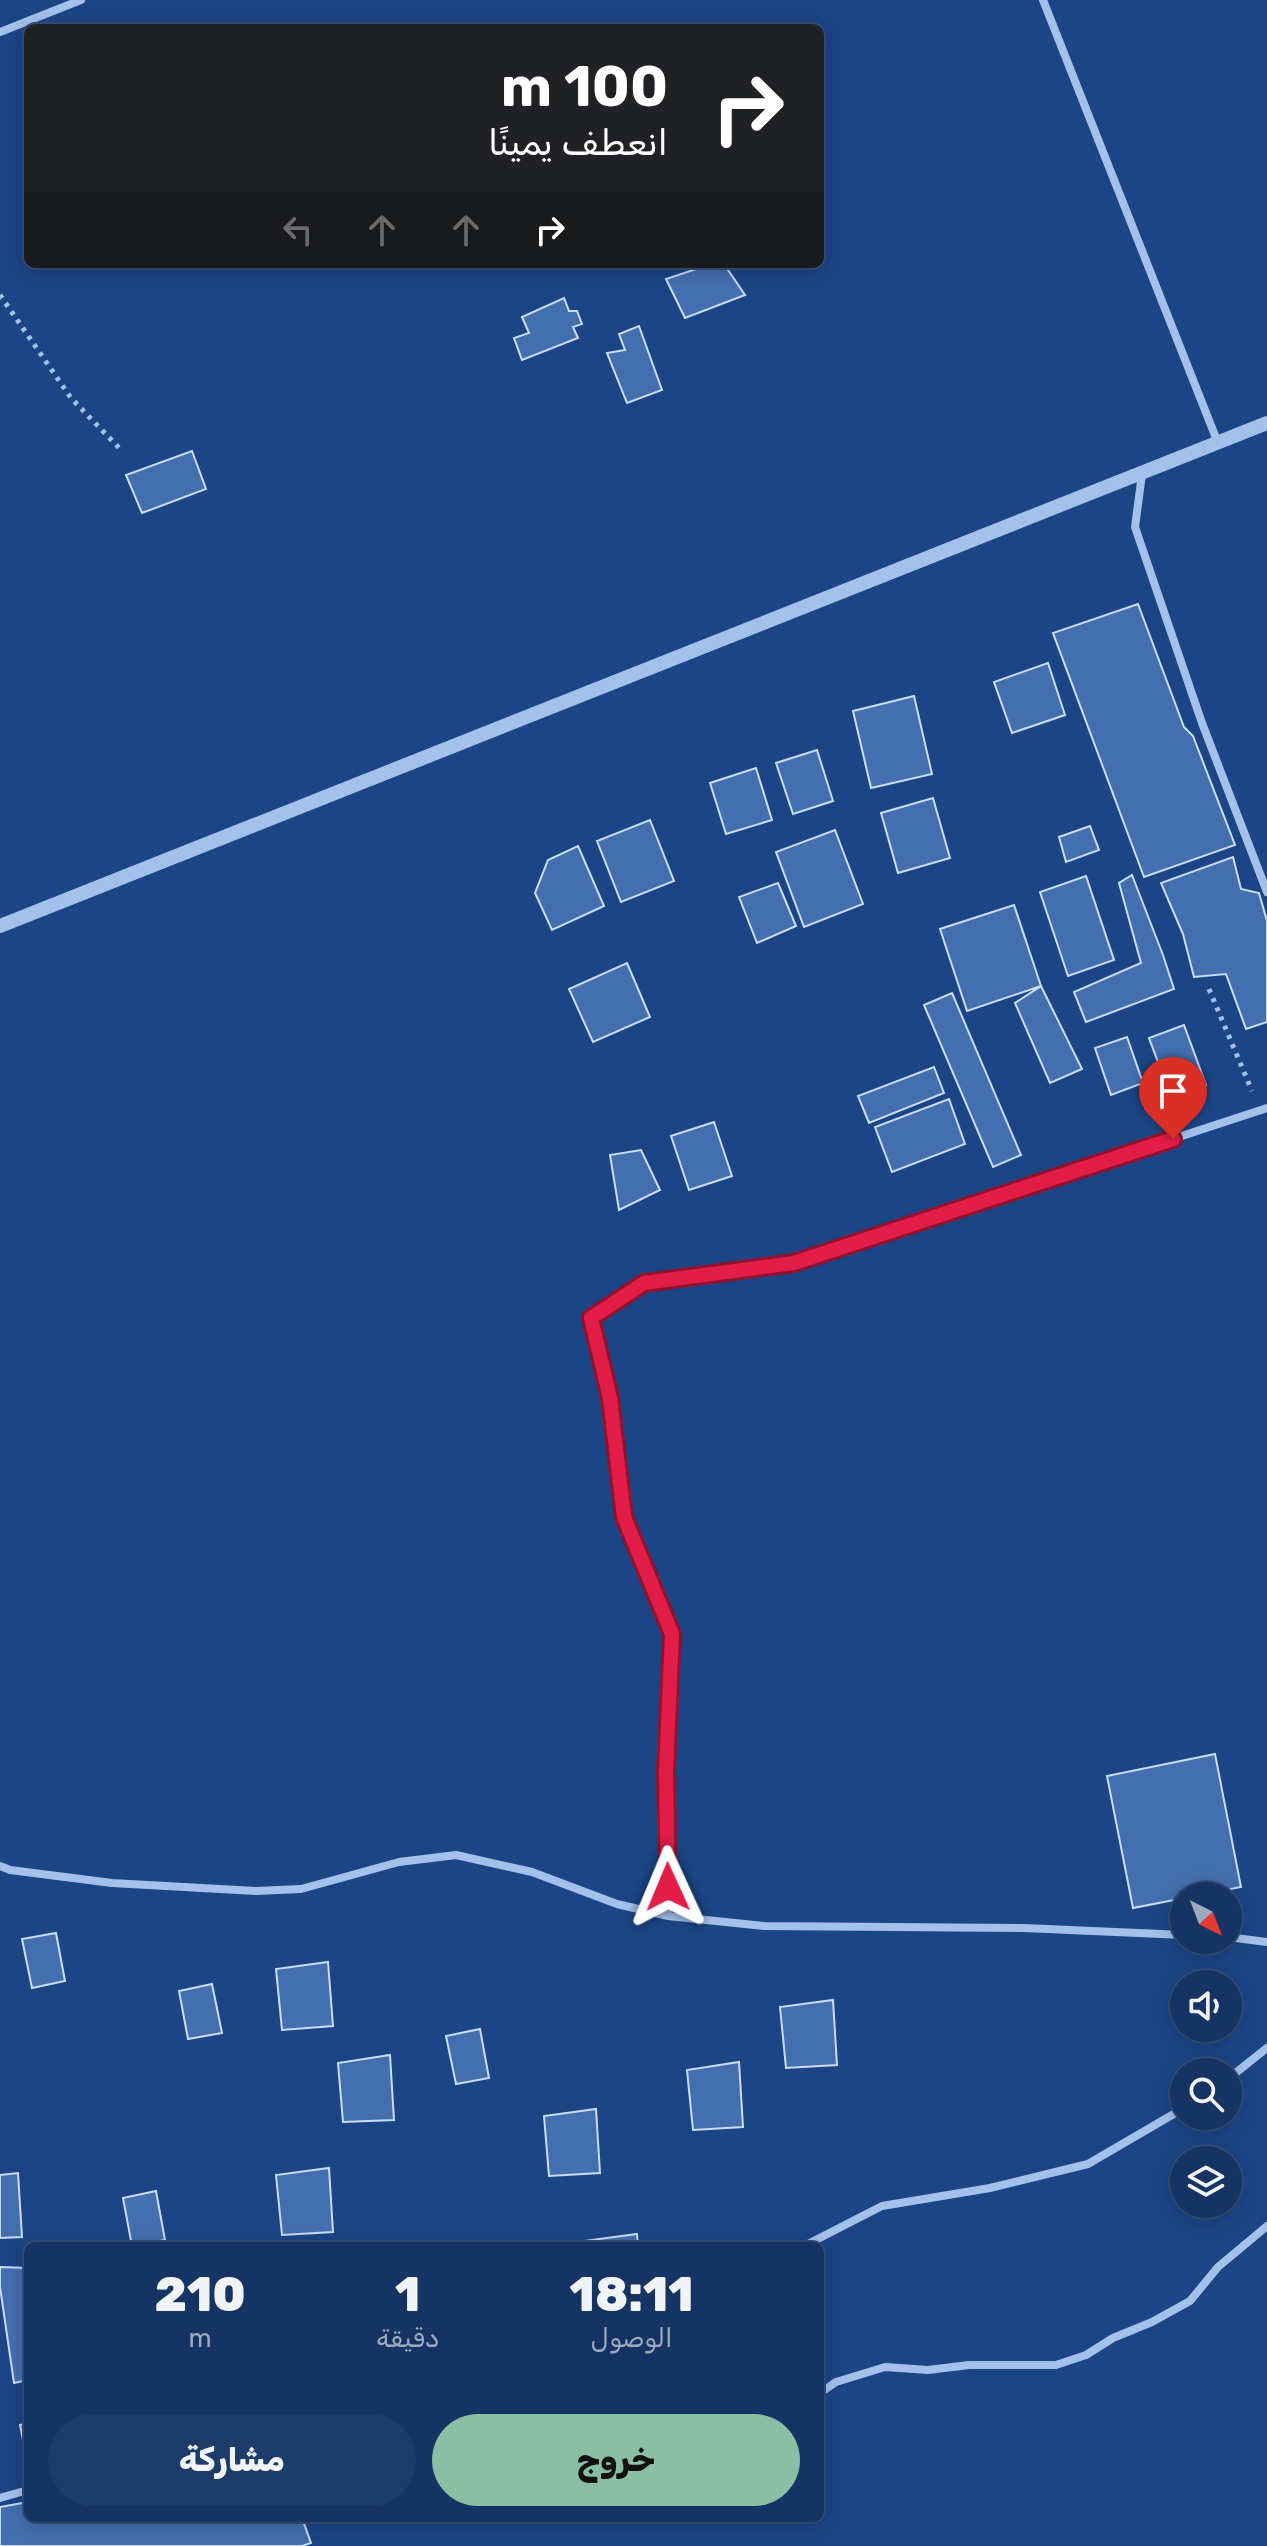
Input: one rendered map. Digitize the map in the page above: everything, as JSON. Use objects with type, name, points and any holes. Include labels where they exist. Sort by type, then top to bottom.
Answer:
[{"type":"street","points":[[0,32],[81,0]]},
{"type":"street","points":[[1043,0],[1218,443]]},
{"type":"street","points":[[0,926],[1267,423]]},
{"type":"street","points":[[1142,474],[1135,527],[1202,723],[1267,892]]},
{"type":"street","points":[[668,1916],[666,1771],[672,1634],[624,1517],[610,1398],[591,1318],[644,1283],[794,1263],[1264,1109]]},
{"type":"street","points":[[0,1866],[10,1870],[112,1883],[256,1891],[301,1889],[399,1862],[456,1855],[532,1872],[617,1904],[668,1916],[764,1926],[1024,1928],[1170,1934]]},
{"type":"street","points":[[1242,1939],[1267,1942]]},
{"type":"street","points":[[1242,2068],[1267,2048]]},
{"type":"street","points":[[812,2242],[882,2206],[990,2188],[1088,2164],[1170,2116]]},
{"type":"street","points":[[824,2390],[836,2382],[885,2367],[928,2370],[969,2365],[1056,2365],[1086,2355],[1113,2338],[1152,2322],[1190,2301],[1218,2267],[1267,2226]]},
{"type":"street","points":[[0,2498],[24,2491]]},
{"type":"path","points":[[0,295],[71,398],[123,452]]},
{"type":"path","points":[[1209,989],[1264,1109]]},
{"type":"building","points":[[699,268],[727,268],[745,295],[685,318],[666,279]]},
{"type":"building","points":[[564,298],[569,311],[577,311],[582,324],[573,327],[578,338],[522,360],[514,338],[529,333],[522,317]]},
{"type":"building","points":[[639,326],[662,390],[627,403],[607,353],[625,350],[619,334]]},
{"type":"building","points":[[192,451],[206,489],[142,513],[126,475]]},
{"type":"building","points":[[1138,604],[1184,727],[1193,736],[1235,845],[1144,877],[1053,633]]},
{"type":"building","points":[[1048,663],[1065,715],[1012,733],[994,682]]},
{"type":"building","points":[[914,696],[932,774],[871,788],[853,711]]},
{"type":"building","points":[[817,750],[833,801],[793,814],[776,763]]},
{"type":"building","points":[[756,768],[772,820],[726,834],[710,783]]},
{"type":"building","points":[[933,798],[950,858],[898,873],[881,813]]},
{"type":"building","points":[[650,820],[674,881],[621,902],[597,841]]},
{"type":"building","points":[[1090,826],[1099,850],[1066,862],[1059,837]]},
{"type":"building","points":[[835,830],[863,904],[804,927],[776,852]]},
{"type":"building","points":[[578,846],[604,906],[552,930],[535,893],[548,860]]},
{"type":"building","points":[[1233,857],[1241,889],[1259,893],[1267,921],[1267,1022],[1246,1029],[1226,974],[1194,977],[1183,934],[1161,883]]},
{"type":"building","points":[[1132,875],[1174,989],[1086,1022],[1074,992],[1141,963],[1119,883]]},
{"type":"building","points":[[1086,876],[1114,960],[1068,976],[1040,892]]},
{"type":"building","points":[[778,883],[796,926],[757,943],[739,897]]},
{"type":"building","points":[[1014,905],[1041,986],[967,1011],[940,929]]},
{"type":"building","points":[[627,963],[650,1017],[593,1042],[569,989]]},
{"type":"building","points":[[1041,986],[1082,1069],[1050,1083],[1015,1003]]},
{"type":"building","points":[[952,993],[1021,1155],[993,1167],[924,1005]]},
{"type":"building","points":[[1184,1025],[1206,1085],[1171,1097],[1149,1038]]},
{"type":"building","points":[[1127,1037],[1143,1083],[1111,1095],[1095,1048]]},
{"type":"building","points":[[934,1067],[944,1093],[869,1123],[858,1096]]},
{"type":"building","points":[[949,1099],[965,1144],[892,1172],[875,1127]]},
{"type":"building","points":[[714,1122],[732,1176],[689,1190],[671,1136]]},
{"type":"building","points":[[641,1150],[660,1190],[619,1210],[610,1155]]},
{"type":"building","points":[[1215,1754],[1240,1882],[1170,1882],[1170,1901],[1133,1908],[1107,1776]]},
{"type":"building","points":[[56,1933],[65,1981],[32,1988],[22,1939]]},
{"type":"building","points":[[328,1962],[333,2026],[282,2030],[276,1969]]},
{"type":"building","points":[[212,1984],[222,2033],[188,2039],[179,1991]]},
{"type":"building","points":[[833,2000],[837,2065],[786,2068],[780,2007]]},
{"type":"building","points":[[480,2029],[489,2078],[456,2084],[446,2036]]},
{"type":"building","points":[[390,2055],[394,2120],[343,2122],[338,2063]]},
{"type":"building","points":[[739,2062],[743,2127],[693,2130],[687,2070]]},
{"type":"building","points":[[596,2109],[600,2173],[549,2176],[544,2116]]},
{"type":"building","points":[[329,2168],[333,2232],[282,2235],[276,2175]]},
{"type":"building","points":[[18,2173],[22,2237],[0,2238],[0,2175]]},
{"type":"building","points":[[156,2191],[165,2240],[131,2242],[123,2198]]},
{"type":"building","points":[[637,2234],[638,2242],[584,2242]]},
{"type":"building","points":[[0,2267],[24,2268],[24,2381],[14,2383]]},
{"type":"building","points":[[24,2424],[24,2445],[20,2425]]},
{"type":"building","points":[[24,2503],[24,2522],[303,2522],[311,2543],[302,2546],[0,2546],[0,2507]]},
{"type":"route","points":[[668,1887],[666,1771],[672,1634],[624,1517],[610,1398],[591,1318],[644,1283],[794,1263],[1173,1139]]}]
